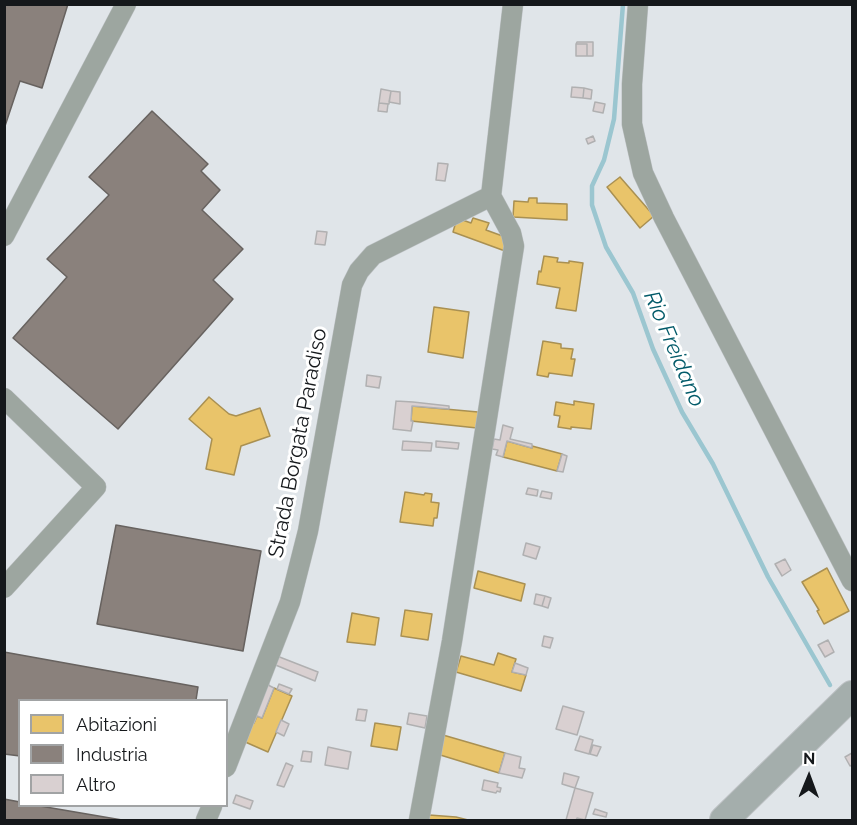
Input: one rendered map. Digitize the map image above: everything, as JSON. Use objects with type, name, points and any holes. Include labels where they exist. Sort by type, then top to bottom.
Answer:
[{"type":"highway","points":[[724,820],[852,695]]},
{"type":"highway","points":[[751,820],[852,722]]},
{"type":"street","points":[[4,236],[126,4]]},
{"type":"street","points":[[419,820],[452,641],[514,246],[511,232],[491,196],[513,4]]},
{"type":"street","points":[[638,4],[632,84],[632,124],[643,173],[664,218],[852,581]]},
{"type":"street","name":"Strada Borgata Paradiso","points":[[228,762],[290,602],[308,531],[352,285],[359,271],[374,255],[491,196]]},
{"type":"street","points":[[4,398],[96,487],[4,588]]},
{"type":"building: Abitazioni","points":[[620,177],[654,216],[640,228],[607,187]]},
{"type":"building: Abitazioni","points":[[529,198],[537,198],[537,203],[567,204],[567,220],[513,217],[514,201],[528,202]]},
{"type":"building: Abitazioni","points":[[457,218],[471,223],[473,218],[489,223],[486,230],[508,238],[505,251],[453,232]]},
{"type":"building: Abitazioni","points":[[544,256],[558,258],[557,262],[583,263],[576,311],[556,308],[560,288],[537,284]]},
{"type":"building: Abitazioni","points":[[434,307],[469,312],[463,358],[428,352]]},
{"type":"building: Abitazioni","points":[[543,341],[561,344],[561,348],[573,349],[571,359],[575,359],[572,376],[549,373],[548,377],[537,375]]},
{"type":"building: Abitazioni","points":[[209,397],[229,414],[236,416],[260,408],[270,436],[241,446],[234,475],[206,469],[212,439],[189,419]]},
{"type":"building: Abitazioni","points":[[574,401],[594,404],[591,429],[558,427],[560,416],[554,415],[556,402],[574,405]]},
{"type":"building: Abitazioni","points":[[412,406],[478,412],[477,428],[411,421]]},
{"type":"building: Abitazioni","points":[[507,441],[562,454],[557,471],[503,457]]},
{"type":"building: Abitazioni","points":[[405,492],[432,494],[431,502],[439,503],[437,518],[434,518],[433,526],[400,522]]},
{"type":"building: Abitazioni","points":[[827,568],[849,611],[824,624],[817,611],[819,610],[802,582]]},
{"type":"building: Abitazioni","points":[[478,571],[525,584],[521,601],[474,588]]},
{"type":"building: Abitazioni","points":[[405,610],[432,614],[428,640],[401,636]]},
{"type":"building: Abitazioni","points":[[352,613],[379,618],[375,645],[347,642]]},
{"type":"building: Abitazioni","points":[[498,653],[516,659],[512,672],[526,675],[521,691],[456,672],[461,656],[494,665]]},
{"type":"building: Abitazioni","points":[[274,688],[292,696],[268,752],[243,741],[251,722],[254,723],[257,716],[262,718]]},
{"type":"building: Abitazioni","points":[[375,723],[401,727],[397,750],[371,746]]},
{"type":"building: Abitazioni","points":[[443,735],[505,753],[499,773],[437,754]]},
{"type":"building: Abitazioni","points":[[429,815],[456,817],[468,820],[429,820]]},
{"type":"building: Industria","points":[[4,4],[68,4],[42,88],[20,81],[4,129]]},
{"type":"building: Industria","points":[[152,111],[208,164],[201,171],[220,190],[202,210],[243,249],[213,280],[233,299],[118,429],[13,338],[67,277],[47,259],[109,195],[89,177]]},
{"type":"building: Industria","points":[[116,525],[261,551],[243,651],[97,624]]},
{"type":"building: Industria","points":[[4,652],[198,687],[196,699],[18,699],[18,756],[4,754]]},
{"type":"building: Industria","points":[[4,799],[18,802],[18,807],[46,807],[122,820],[4,820]]},
{"type":"building: Altro","points":[[577,42],[593,42],[593,56],[587,56],[587,44],[576,44]]},
{"type":"building: Altro","points":[[576,44],[587,44],[587,56],[576,56]]},
{"type":"building: Altro","points":[[572,87],[584,88],[583,98],[571,97]]},
{"type":"building: Altro","points":[[584,88],[592,90],[591,99],[583,98]]},
{"type":"building: Altro","points":[[381,89],[391,91],[389,104],[379,103]]},
{"type":"building: Altro","points":[[391,91],[400,92],[400,104],[389,102]]},
{"type":"building: Altro","points":[[595,102],[605,104],[603,113],[593,111]]},
{"type":"building: Altro","points":[[379,103],[388,104],[387,112],[378,111]]},
{"type":"building: Altro","points":[[593,136],[595,141],[588,144],[586,139]]},
{"type":"building: Altro","points":[[438,163],[448,164],[445,181],[436,180]]},
{"type":"building: Altro","points":[[317,231],[327,232],[325,245],[315,244]]},
{"type":"building: Altro","points":[[680,346],[682,351],[678,353],[688,377],[681,380],[669,351]]},
{"type":"building: Altro","points":[[367,375],[381,377],[379,388],[366,386]]},
{"type":"building: Altro","points":[[396,401],[449,406],[449,409],[412,406],[411,431],[393,429]]},
{"type":"building: Altro","points":[[503,425],[513,428],[510,439],[532,444],[532,448],[507,441],[503,457],[496,455],[498,450],[492,449],[494,439],[500,440]]},
{"type":"building: Altro","points":[[403,441],[432,443],[431,451],[402,450]]},
{"type":"building: Altro","points":[[436,441],[459,443],[458,449],[436,447]]},
{"type":"building: Altro","points":[[562,454],[567,456],[563,472],[557,471]]},
{"type":"building: Altro","points":[[528,488],[538,490],[537,496],[526,494]]},
{"type":"building: Altro","points":[[542,491],[552,493],[551,499],[540,497]]},
{"type":"building: Altro","points":[[526,543],[540,547],[536,559],[523,555]]},
{"type":"building: Altro","points":[[785,559],[791,570],[782,576],[775,564]]},
{"type":"building: Altro","points":[[536,594],[545,596],[542,606],[534,604]]},
{"type":"building: Altro","points":[[545,596],[551,598],[548,608],[542,606]]},
{"type":"building: Altro","points":[[544,636],[553,638],[550,648],[542,646]]},
{"type":"building: Altro","points":[[828,640],[834,652],[825,657],[818,645]]},
{"type":"building: Altro","points":[[277,656],[318,672],[315,681],[273,664]]},
{"type":"building: Altro","points":[[515,663],[528,668],[526,675],[512,672]]},
{"type":"building: Altro","points":[[265,682],[274,688],[262,718],[257,716],[254,723],[251,722]]},
{"type":"building: Altro","points":[[279,684],[292,689],[289,694],[277,689]]},
{"type":"building: Altro","points":[[563,706],[584,712],[577,735],[556,729]]},
{"type":"building: Altro","points":[[358,709],[367,710],[365,721],[356,720]]},
{"type":"building: Altro","points":[[409,713],[427,716],[425,728],[407,724]]},
{"type":"building: Altro","points":[[281,720],[289,724],[284,736],[276,732]]},
{"type":"building: Altro","points":[[580,736],[593,740],[589,754],[575,750]]},
{"type":"building: Altro","points":[[593,745],[601,747],[597,756],[590,754]]},
{"type":"building: Altro","points":[[328,747],[351,752],[348,769],[325,765]]},
{"type":"building: Altro","points":[[303,751],[312,752],[311,762],[301,761]]},
{"type":"building: Altro","points":[[505,753],[521,757],[519,768],[525,769],[522,778],[499,773]]},
{"type":"building: Altro","points":[[852,753],[852,765],[850,766],[845,757]]},
{"type":"building: Altro","points":[[286,763],[293,766],[284,787],[277,785]]},
{"type":"building: Altro","points":[[564,773],[579,777],[575,788],[562,784]]},
{"type":"building: Altro","points":[[484,780],[498,783],[497,787],[501,788],[500,792],[482,790]]},
{"type":"building: Altro","points":[[575,788],[593,793],[585,820],[577,818],[566,820]]},
{"type":"building: Altro","points":[[236,795],[253,801],[250,809],[233,803]]},
{"type":"building: Altro","points":[[595,809],[607,813],[606,817],[593,814]]},
{"type":"waterway","name":"Rio Freidano","points":[[623,4],[614,119],[604,160],[592,186],[592,205],[606,247],[633,293],[653,349],[682,412],[713,464],[768,577],[830,685]]}]
